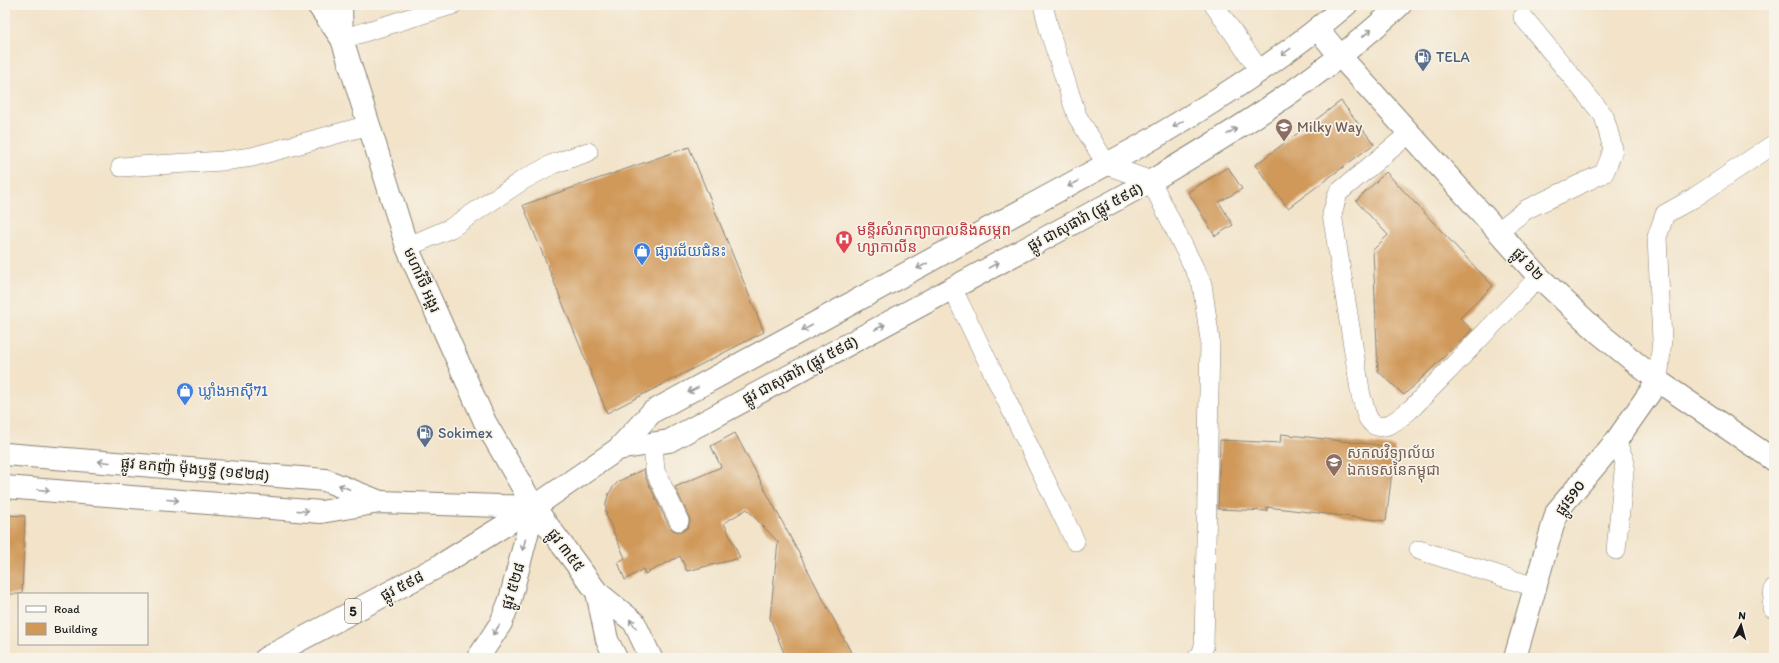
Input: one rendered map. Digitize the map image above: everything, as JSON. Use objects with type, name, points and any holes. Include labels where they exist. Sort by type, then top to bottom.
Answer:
[{"type":"main road","name":"មហាវិថី អង្គរ","points":[[318,5],[342,39]]},
{"type":"main road","name":"មហាវិថី អង្គរ","points":[[341,5],[342,39],[407,247],[485,422],[534,507]]},
{"type":"main road","name":"ផ្លូវ ជាសុផារ៉ា (ផ្លូវ ៥៩៨)","points":[[534,507],[618,449],[652,412],[1107,165],[1204,108],[1260,71],[1318,29],[1346,5]]},
{"type":"main road","name":"ផ្លូវ ជាសុផារ៉ា (ផ្លូវ ៥៩៨)","points":[[618,449],[669,442],[1151,181],[1223,137],[1280,99],[1340,56],[1400,5]]},
{"type":"main road","name":"ផ្លូវ ៦២","points":[[1318,29],[1340,56],[1539,277],[1599,333],[1658,380],[1774,460]]},
{"type":"main road","name":"ផ្លូវ590","points":[[1515,658],[1557,511],[1616,441],[1658,380]]},
{"type":"main road","name":"ផ្លូវ ឧកញ៉ា ម៉ុងឫទ្ធី (១៩២៨)","points":[[5,454],[325,480],[380,502]]},
{"type":"main road","name":"ផ្លូវ ឧកញ៉ា ម៉ុងឫទ្ធី (១៩២៨)","points":[[5,487],[321,512],[380,502],[534,507]]},
{"type":"main road","name":"ផ្លូវ ៣៥៥","points":[[534,507],[597,592],[634,622],[651,658]]},
{"type":"main road","name":"ផ្លូវ ៥៩៨","points":[[266,658],[441,565],[534,507]]},
{"type":"main road","name":"ផ្លូវ ៥២៨","points":[[478,658],[501,623],[510,600],[534,507]]},
{"type":"main road","name":"ផ្លូវ ៣៥៥","points":[[597,592],[607,640],[616,658]]},
{"type":"street","points":[[342,39],[452,5]]},
{"type":"street","points":[[1043,5],[1050,33],[1077,116],[1107,165],[1151,181],[1202,284],[1210,340],[1204,646],[1201,655],[1197,658]]},
{"type":"street","points":[[1214,5],[1260,71]]},
{"type":"street","points":[[1498,231],[1527,209],[1604,172],[1613,149],[1604,116],[1523,17]]},
{"type":"street","points":[[121,167],[223,161],[252,157],[368,124]]},
{"type":"street","points":[[1410,133],[1338,193],[1332,214],[1361,396],[1369,418],[1376,425],[1385,426],[1391,424],[1413,407],[1539,277]]},
{"type":"street","points":[[1658,380],[1662,340],[1657,237],[1665,214],[1692,199],[1774,144]]},
{"type":"street","points":[[407,247],[451,228],[523,180],[541,170],[553,164],[588,152]]},
{"type":"street","points":[[952,288],[1075,540]]},
{"type":"street","points":[[1616,441],[1625,462],[1616,550]]},
{"type":"street","points":[[653,444],[655,472],[679,521]]},
{"type":"street","points":[[1419,550],[1535,587]]},
{"type":"street","points":[[1772,608],[1774,588]]},
{"type":"building","points":[[1341,101],[1374,144],[1288,208],[1255,165]]},
{"type":"building","name":"ផ្សារជ័យជំនះ","points":[[689,147],[764,332],[607,413],[523,205]]},
{"type":"building","points":[[1228,167],[1242,189],[1219,202],[1233,225],[1215,236],[1188,192]]},
{"type":"building","points":[[1386,172],[1493,286],[1460,318],[1472,330],[1404,395],[1378,371],[1373,250],[1388,235],[1356,201]]},
{"type":"building","points":[[735,433],[854,658],[786,658],[770,618],[778,542],[747,509],[724,523],[740,558],[687,571],[680,556],[645,574],[643,569],[625,580],[618,562],[625,558],[606,515],[606,503],[609,493],[614,486],[619,481],[644,469],[645,476],[669,526],[673,530],[679,532],[683,531],[688,527],[690,521],[675,487],[721,467],[711,446]]},
{"type":"building","name":"សកលវិទ្យាល័យ ឯកទេសនៃកម្ពុជា","points":[[1281,434],[1395,447],[1386,521],[1267,507],[1267,511],[1218,509],[1220,440],[1280,443]]},
{"type":"building","points":[[5,515],[25,516],[22,593],[5,594]]},
{"type":"place","name":"TELA","points":[[1423,72]]},
{"type":"place","name":"Milky Way","points":[[1284,142]]},
{"type":"place","name":"មន្ទីរសំរាកព្យាបាលនិងសម្ភព ហ្សាកាលីន","points":[[844,254]]},
{"type":"place","name":"ផ្សារជ័យជំនះ","points":[[642,266]]},
{"type":"place","name":"ឃ្លាំងអាសុី71","points":[[185,406]]},
{"type":"place","name":"Sokimex","points":[[425,448]]},
{"type":"place","name":"សកលវិទ្យាល័យ ឯកទេសនៃកម្ពុជា","points":[[1334,477]]}]
